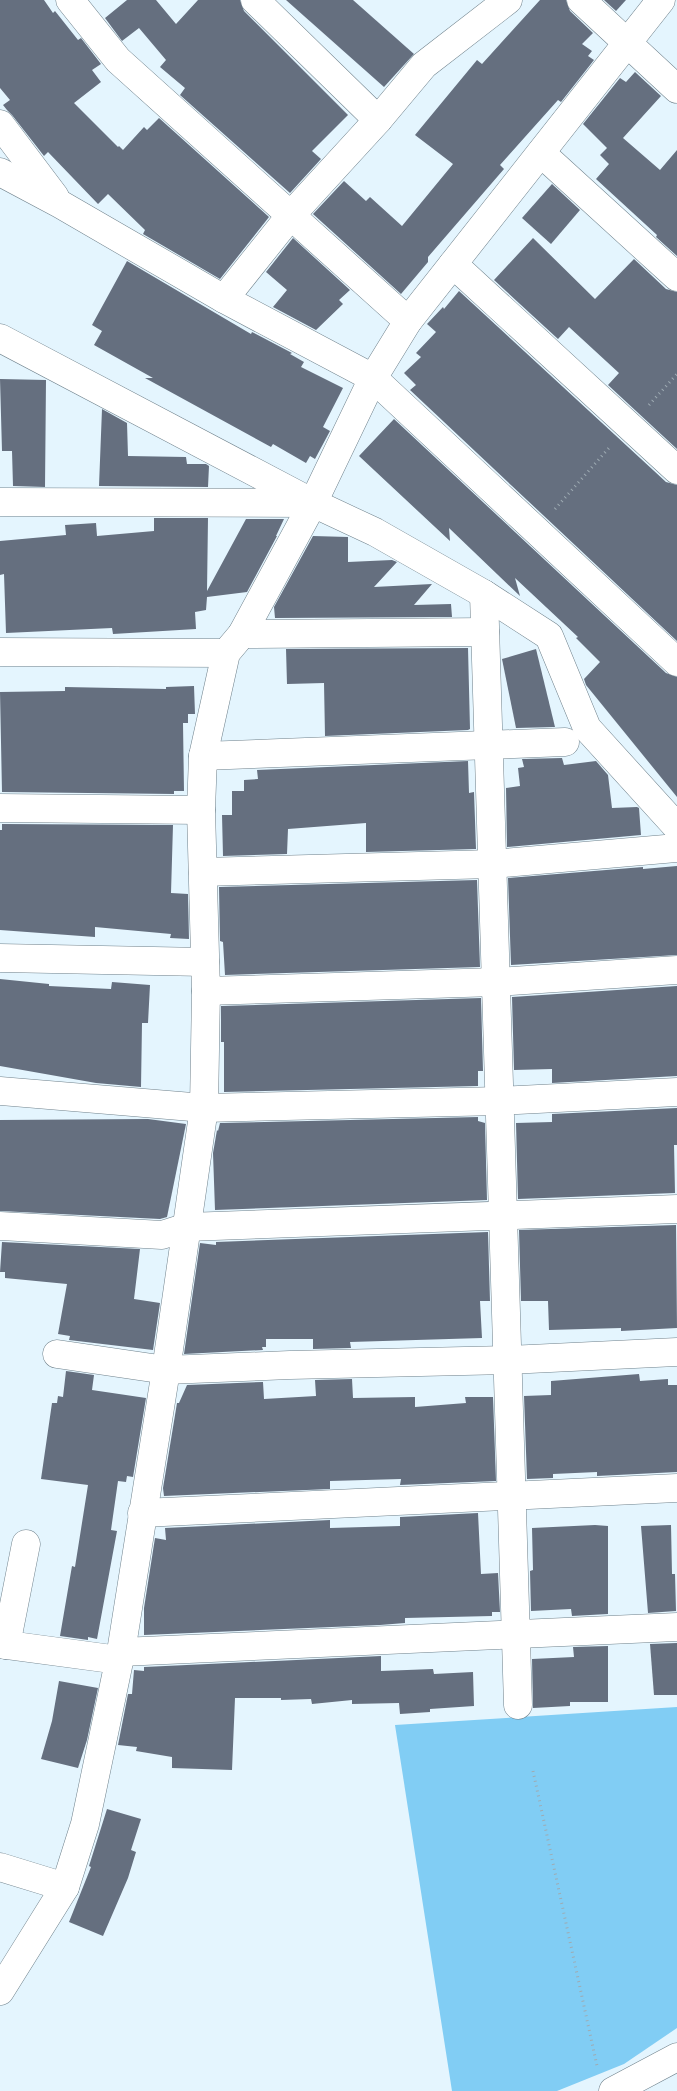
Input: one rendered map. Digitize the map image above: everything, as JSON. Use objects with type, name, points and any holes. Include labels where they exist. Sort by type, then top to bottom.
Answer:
[{"type":"street","points":[[70,0],[118,60],[408,322]]},
{"type":"street","points":[[255,0],[378,120]]},
{"type":"street","points":[[224,299],[290,215],[378,120],[424,64],[508,0]]},
{"type":"street","points":[[581,0],[677,89]]},
{"type":"street","points":[[0,1991],[66,1887],[85,1824],[120,1656],[166,1370],[204,1108],[206,991],[201,810],[204,756],[234,643],[313,503],[373,378],[408,322],[626,42],[661,0]]},
{"type":"street","points":[[0,124],[60,204]]},
{"type":"street","points":[[541,153],[677,277]]},
{"type":"street","points":[[0,172],[60,204],[224,299],[373,378],[677,662]]},
{"type":"street","points":[[453,264],[677,470]]},
{"type":"street","points":[[0,338],[313,503],[375,532],[484,594],[549,636],[587,728],[677,827]]},
{"type":"street","points":[[0,502],[313,503]]},
{"type":"street","points":[[484,594],[518,1705]]},
{"type":"street","points":[[0,652],[485,632]]},
{"type":"street","points":[[204,756],[565,742]]},
{"type":"street","points":[[0,808],[201,810]]},
{"type":"street","points":[[203,872],[492,864],[677,848]]},
{"type":"street","points":[[0,958],[205,962]]},
{"type":"street","points":[[206,991],[496,982],[677,970]]},
{"type":"street","points":[[0,1091],[204,1108],[500,1101],[677,1092]]},
{"type":"street","points":[[0,1226],[162,1235],[187,1228],[677,1209]]},
{"type":"street","points":[[57,1354],[166,1370],[508,1360],[677,1352]]},
{"type":"street","points":[[142,1513],[677,1488]]},
{"type":"street","points":[[26,1544],[3,1644],[120,1656],[677,1627]]},
{"type":"street","points":[[0,1867],[66,1887]]},
{"type":"street","points":[[606,2081],[677,2058]]},
{"type":"path","points":[[535,531],[677,374]]},
{"type":"path","points":[[534,1771],[606,2081]]},
{"type":"shaded area","points":[[677,1707],[677,2028],[624,2064],[557,2091],[452,2091],[395,1725]]},
{"type":"building","points":[[0,0],[44,0],[53,13],[55,11],[78,40],[81,38],[101,64],[92,70],[101,82],[74,103],[118,147],[123,150],[144,127],[147,130],[159,118],[269,217],[220,279],[143,234],[145,230],[108,194],[98,204],[48,152],[44,156],[3,105],[10,100],[0,88]]},
{"type":"building","points":[[127,0],[156,0],[176,24],[198,0],[240,0],[244,11],[348,115],[312,151],[321,159],[290,193],[180,95],[185,88],[160,67],[166,60],[139,28],[122,41],[105,18]]},
{"type":"building","points":[[286,0],[353,0],[414,54],[384,87]]},
{"type":"building","points":[[540,0],[566,0],[570,11],[593,33],[582,44],[592,51],[588,56],[594,60],[561,102],[558,100],[500,165],[504,169],[428,257],[428,262],[401,294],[313,214],[344,181],[366,201],[370,197],[402,226],[453,164],[415,135],[477,60],[482,64]]},
{"type":"building","points":[[604,0],[626,0],[616,11]]},
{"type":"building","points":[[635,72],[661,96],[623,138],[660,170],[677,150],[677,256],[596,179],[609,164],[600,155],[607,148],[583,124],[620,78],[626,82]]},
{"type":"building","points":[[552,184],[580,210],[551,244],[522,218]]},
{"type":"building","points":[[293,238],[350,290],[339,300],[343,304],[316,330],[273,307],[287,290],[266,272]]},
{"type":"building","points":[[533,238],[595,299],[634,259],[666,289],[677,292],[677,449],[608,385],[619,373],[569,327],[558,339],[494,280]]},
{"type":"building","points":[[127,261],[251,334],[252,332],[292,353],[290,354],[304,362],[301,367],[343,388],[323,427],[330,431],[315,459],[310,456],[306,463],[273,444],[271,447],[145,378],[153,378],[94,345],[102,331],[92,325]]},
{"type":"building","points":[[459,291],[666,482],[677,485],[677,641],[410,390],[416,385],[404,373],[421,357],[416,353],[436,332],[427,324],[443,307],[444,309]]},
{"type":"building","points":[[0,379],[46,380],[45,487],[13,486],[12,451],[2,451]]},
{"type":"building","points":[[102,409],[127,423],[128,456],[186,457],[187,464],[206,464],[209,466],[208,487],[99,486]]},
{"type":"building","points":[[394,419],[666,673],[677,677],[677,797],[586,685],[584,679],[600,662],[576,638],[578,637],[515,578],[520,596],[449,528],[450,541],[359,456]]},
{"type":"building","points":[[154,518],[208,518],[207,591],[246,519],[284,519],[247,592],[207,597],[206,610],[195,612],[196,629],[113,634],[112,628],[6,633],[4,574],[0,575],[0,541],[66,535],[65,525],[96,523],[97,536],[154,531]]},
{"type":"building","points":[[313,536],[348,537],[348,562],[392,560],[397,562],[374,587],[432,584],[414,605],[451,604],[452,617],[275,618],[274,607]]},
{"type":"building","points":[[468,648],[470,729],[468,730],[325,736],[324,683],[287,684],[286,649]]},
{"type":"building","points":[[536,649],[555,727],[516,728],[502,659]]},
{"type":"building","points":[[194,686],[195,714],[188,714],[188,723],[183,723],[184,791],[174,791],[174,794],[2,792],[0,692],[65,691],[65,687],[166,689],[166,687]]},
{"type":"building","points":[[562,758],[564,765],[596,761],[608,775],[612,808],[639,808],[641,835],[507,847],[506,788],[520,786],[518,768],[524,767],[522,759]]},
{"type":"building","points":[[468,761],[469,793],[474,792],[476,849],[366,852],[366,823],[288,829],[287,854],[223,856],[222,815],[232,815],[232,791],[244,791],[244,780],[258,779],[257,770]]},
{"type":"building","points":[[2,824],[173,825],[171,893],[188,894],[189,939],[170,938],[171,934],[95,927],[95,937],[0,930],[0,830],[2,830]]},
{"type":"building","points":[[677,866],[677,955],[511,965],[508,878]]},
{"type":"building","points":[[477,880],[480,967],[225,975],[223,942],[220,941],[219,887]]},
{"type":"building","points":[[0,979],[49,984],[49,986],[111,989],[112,982],[150,985],[148,1023],[142,1023],[141,1087],[96,1083],[0,1066]]},
{"type":"building","points":[[677,986],[677,1076],[552,1083],[552,1069],[514,1070],[512,997]]},
{"type":"building","points":[[481,998],[483,1071],[478,1071],[478,1086],[224,1092],[224,1042],[221,1042],[221,1006]]},
{"type":"building","points":[[677,1108],[677,1145],[674,1145],[675,1193],[518,1199],[516,1123],[552,1122],[552,1114]]},
{"type":"building","points":[[478,1117],[478,1121],[485,1123],[487,1200],[215,1210],[213,1153],[220,1123]]},
{"type":"building","points":[[148,1119],[186,1124],[167,1217],[160,1219],[0,1211],[0,1120]]},
{"type":"building","points":[[676,1225],[677,1328],[621,1331],[621,1328],[549,1330],[548,1301],[521,1301],[519,1230]]},
{"type":"building","points":[[488,1232],[490,1301],[480,1301],[482,1338],[350,1342],[351,1348],[313,1349],[313,1339],[266,1339],[266,1347],[262,1347],[263,1350],[184,1354],[200,1243],[216,1245],[216,1242]]},
{"type":"building","points":[[2,1242],[140,1249],[134,1299],[160,1303],[153,1350],[69,1340],[70,1336],[58,1334],[67,1284],[5,1278],[5,1272],[0,1272]]},
{"type":"building","points":[[66,1371],[94,1375],[92,1390],[146,1398],[133,1477],[127,1476],[126,1482],[118,1481],[111,1530],[117,1531],[97,1639],[88,1637],[88,1640],[60,1636],[72,1566],[75,1567],[88,1485],[41,1479],[52,1403],[57,1403],[58,1396],[63,1397]]},
{"type":"building","points":[[639,1374],[640,1381],[668,1379],[668,1385],[677,1385],[677,1472],[597,1476],[597,1472],[553,1474],[553,1478],[527,1479],[524,1396],[551,1395],[551,1381]]},
{"type":"building","points":[[352,1379],[353,1398],[415,1397],[415,1407],[466,1403],[465,1397],[493,1397],[496,1481],[400,1485],[401,1479],[330,1481],[330,1489],[164,1496],[163,1488],[177,1403],[179,1403],[187,1385],[263,1382],[264,1399],[316,1396],[315,1380]]},
{"type":"building","points":[[478,1513],[481,1574],[498,1573],[500,1612],[492,1612],[492,1616],[405,1618],[405,1623],[380,1625],[144,1635],[144,1608],[155,1538],[166,1540],[165,1528],[330,1520],[330,1528],[400,1526],[400,1517]]},
{"type":"building","points":[[671,1525],[672,1574],[675,1574],[676,1611],[648,1613],[641,1526]]},
{"type":"building","points":[[608,1526],[608,1614],[572,1616],[571,1609],[531,1611],[530,1571],[533,1570],[532,1528]]},
{"type":"building","points":[[677,1643],[677,1695],[654,1695],[650,1644]]},
{"type":"building","points":[[608,1646],[608,1702],[570,1702],[570,1706],[533,1708],[532,1659],[574,1657],[573,1647]]},
{"type":"building","points":[[381,1656],[381,1671],[433,1669],[434,1674],[473,1672],[474,1706],[430,1709],[430,1712],[400,1714],[399,1703],[352,1704],[352,1700],[312,1704],[311,1699],[235,1698],[232,1770],[172,1768],[172,1757],[136,1751],[137,1747],[118,1745],[128,1694],[132,1694],[134,1670],[144,1671],[144,1667]]},
{"type":"building","points":[[59,1681],[98,1688],[87,1740],[78,1768],[41,1759],[52,1721]]},
{"type":"building","points":[[107,1809],[141,1819],[131,1850],[136,1852],[128,1878],[103,1936],[69,1922],[91,1867],[89,1866]]}]
